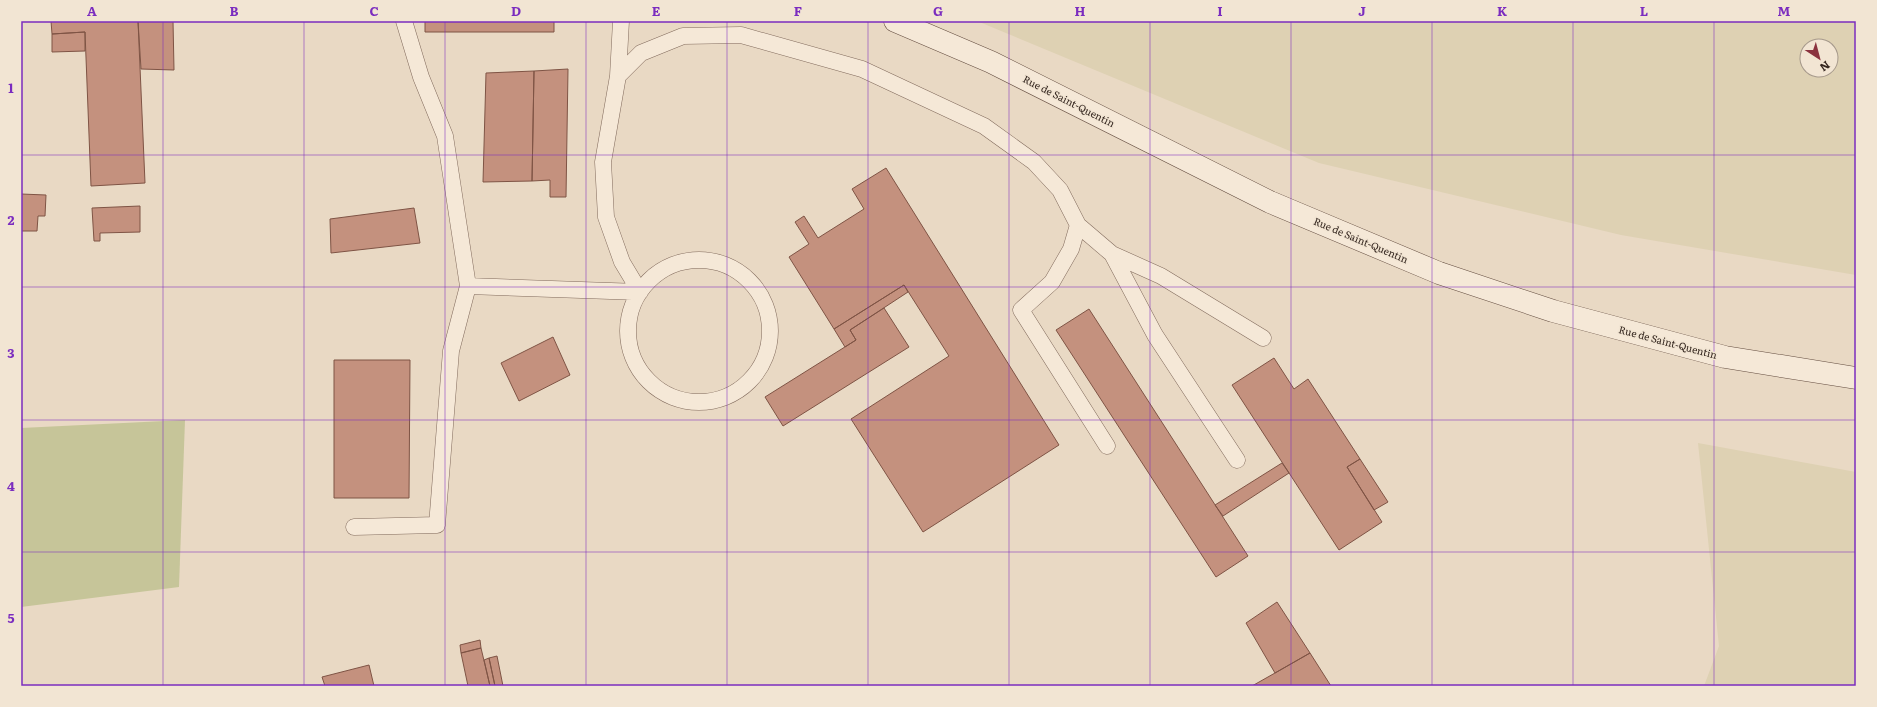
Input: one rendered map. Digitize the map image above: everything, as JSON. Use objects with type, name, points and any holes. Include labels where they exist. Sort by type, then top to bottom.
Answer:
[{"type":"main road","name":"Rue de Saint-Quentin","points":[[896,21],[991,62],[1270,202],[1439,273],[1553,311],[1725,357],[1856,378]]},
{"type":"lane","points":[[354,527],[437,525],[451,351],[468,286],[445,136],[421,77],[404,21]]},
{"type":"lane","points":[[621,21],[618,76],[603,162],[606,217],[622,262],[640,292]]},
{"type":"lane","points":[[618,76],[641,53],[683,36],[742,35],[862,69],[984,126],[1034,162],[1060,190],[1078,225],[1112,254],[1161,276],[1263,338]]},
{"type":"lane","points":[[1078,225],[1071,249],[1052,282],[1021,310],[1107,446]]},
{"type":"lane","points":[[1112,254],[1155,335],[1237,460]]},
{"type":"lane","points":[[468,286],[640,292],[661,271],[684,262],[706,260],[728,266],[748,278],[762,296],[770,317],[771,340],[765,362],[752,380],[732,395],[709,402],[685,402],[662,393],[644,378],[632,356],[628,332],[631,308],[640,292]]},
{"type":"shaded area","points":[[977,21],[1856,21],[1856,275],[1621,235],[1319,163]]},
{"type":"shaded area","points":[[1698,443],[1856,472],[1856,686],[1704,686],[1719,646]]},
{"type":"green space","points":[[185,420],[179,587],[21,607],[21,428]]},
{"type":"building","points":[[51,21],[138,21],[145,183],[91,186],[85,32],[52,34]]},
{"type":"building","points":[[138,21],[173,21],[174,70],[141,69]]},
{"type":"building","points":[[425,21],[554,21],[554,32],[425,32]]},
{"type":"building","points":[[85,32],[85,51],[52,52],[52,34]]},
{"type":"building","points":[[568,69],[566,197],[550,197],[550,180],[532,181],[534,71]]},
{"type":"building","points":[[534,71],[532,181],[483,182],[486,73]]},
{"type":"building","points":[[886,168],[1059,445],[923,532],[851,419],[949,356],[904,285],[834,329],[789,257],[809,244],[795,222],[804,216],[818,238],[864,209],[852,189]]},
{"type":"building","points":[[21,194],[46,195],[45,216],[38,216],[37,231],[21,231]]},
{"type":"building","points":[[140,206],[140,232],[100,233],[100,241],[94,241],[92,208]]},
{"type":"building","points":[[414,208],[420,243],[331,253],[330,219]]},
{"type":"building","points":[[904,285],[908,292],[850,330],[856,340],[845,347],[834,329]]},
{"type":"building","points":[[884,308],[909,347],[783,426],[765,397],[856,340],[850,330]]},
{"type":"building","points":[[1089,309],[1248,556],[1216,577],[1056,330]]},
{"type":"building","points":[[553,337],[570,375],[519,401],[501,363]]},
{"type":"building","points":[[1274,358],[1294,389],[1308,379],[1360,459],[1347,467],[1382,522],[1339,550],[1232,385]]},
{"type":"building","points":[[334,360],[410,360],[409,498],[334,498]]},
{"type":"building","points":[[1360,459],[1388,502],[1374,510],[1347,467]]},
{"type":"building","points":[[1282,463],[1289,473],[1223,516],[1215,505]]},
{"type":"building","points":[[1277,602],[1310,653],[1275,673],[1246,623]]},
{"type":"building","points":[[480,640],[481,648],[461,653],[460,645]]},
{"type":"building","points":[[481,648],[490,686],[468,686],[461,653]]},
{"type":"building","points":[[1310,653],[1331,686],[1252,686],[1275,673]]},
{"type":"building","points":[[497,656],[503,686],[495,686],[489,658]]},
{"type":"building","points":[[489,658],[495,686],[490,686],[484,660]]},
{"type":"building","points":[[369,665],[374,686],[325,686],[322,677]]}]
